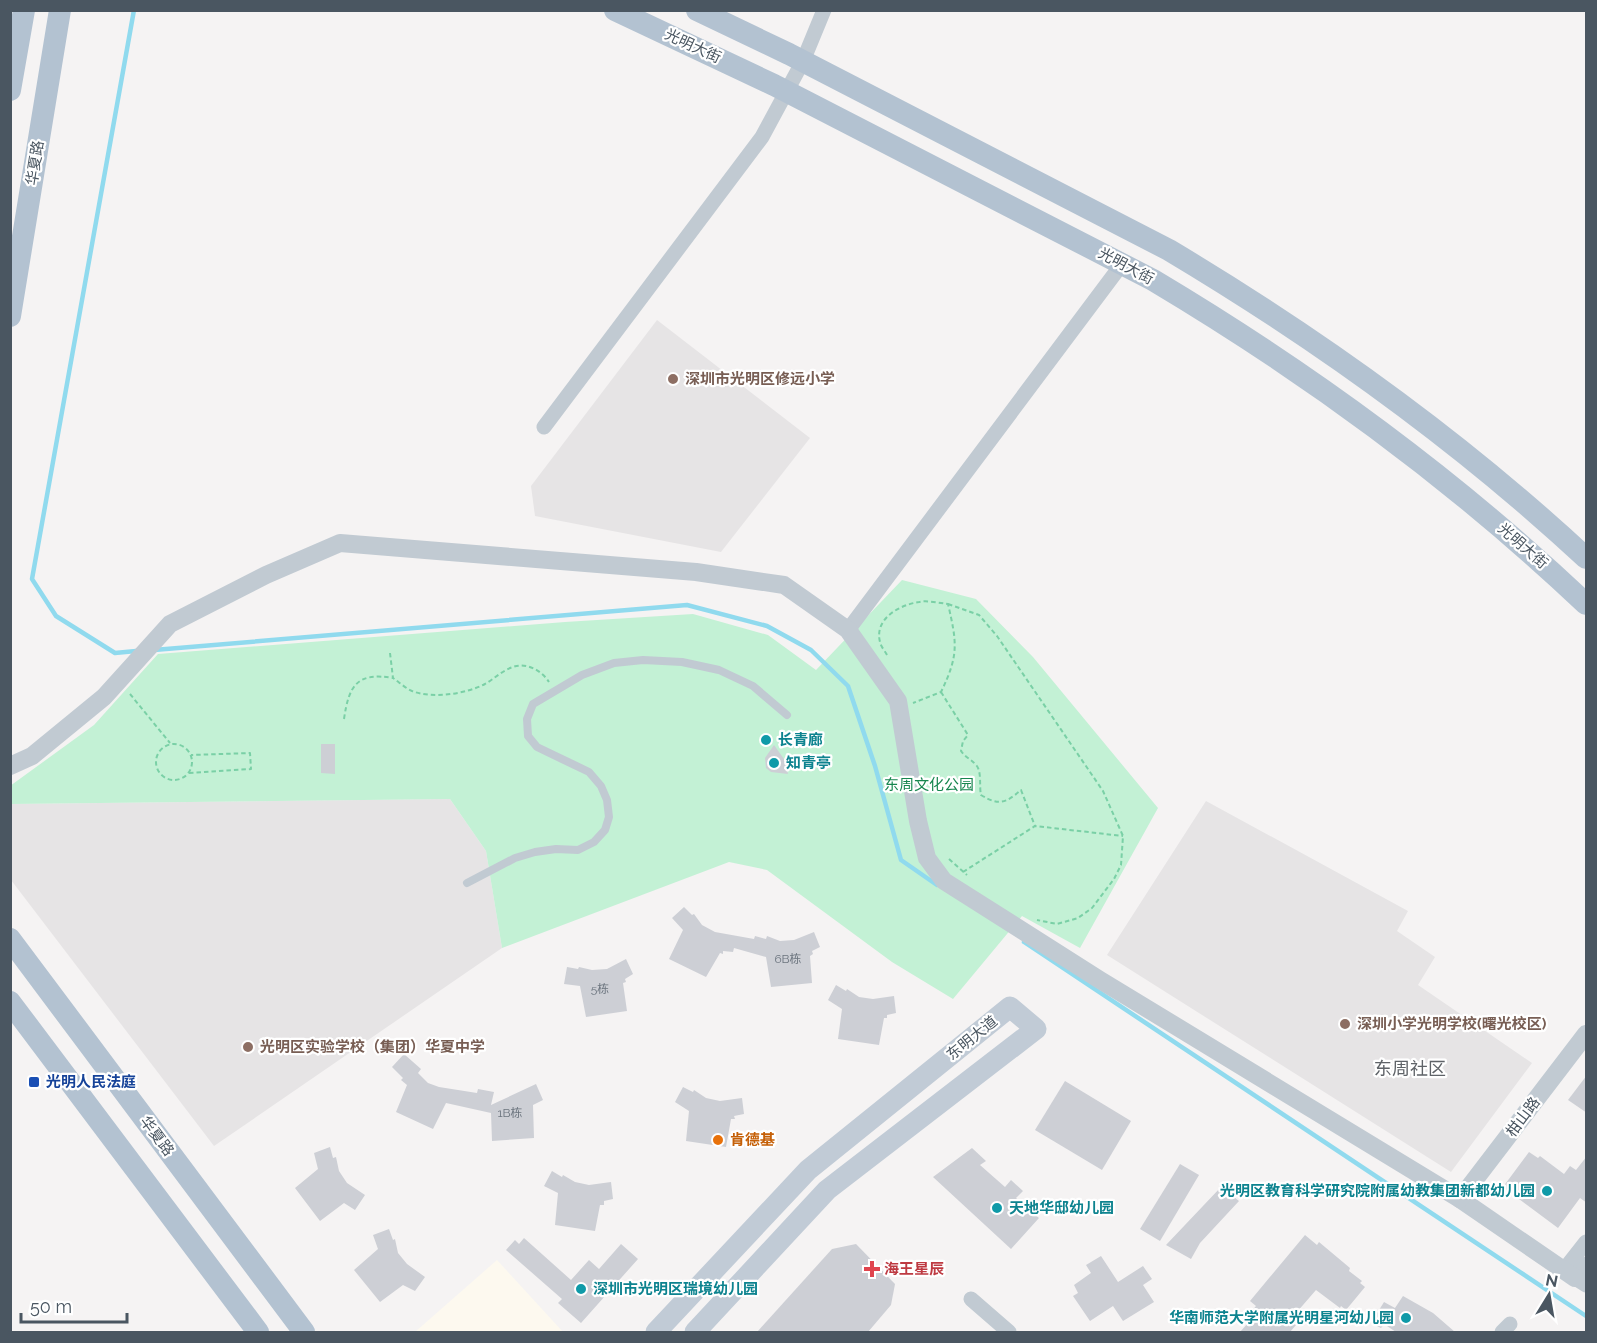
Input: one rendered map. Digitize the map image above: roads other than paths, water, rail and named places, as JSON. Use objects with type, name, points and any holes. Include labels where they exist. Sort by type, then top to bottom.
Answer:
[{"type":"main road","points":[[10,90],[24,10]]},
{"type":"main road","name":"华夏路","points":[[10,316],[60,10]]},
{"type":"main road","name":"光明大街","points":[[615,10],[787,92],[1153,280],[1258,345],[1378,428],[1479,508],[1587,604]]},
{"type":"main road","points":[[697,10],[803,61],[1169,250],[1238,292],[1342,360],[1399,401],[1500,482],[1587,558]]},
{"type":"main road","name":"华夏路","points":[[10,939],[304,1332]]},
{"type":"main road","points":[[10,1002],[258,1332]]},
{"type":"main road","name":"东明大道","points":[[656,1332],[808,1170],[1010,1007],[1036,1029],[827,1190],[695,1332]]},
{"type":"street","points":[[544,427],[762,137],[803,61],[824,10]]},
{"type":"street","points":[[848,630],[1122,264]]},
{"type":"street","points":[[10,766],[32,756],[104,697],[170,624],[266,575],[340,543],[696,572],[784,585],[848,630],[898,701],[918,821],[927,858],[944,881],[1100,980],[1460,1199],[1578,1274],[1587,1242]]},
{"type":"street","name":"柑山路","points":[[1460,1199],[1587,1034]]},
{"type":"street","points":[[972,1299],[1009,1332]]},
{"type":"lane","points":[[467,883],[515,858],[535,852],[556,849],[578,850],[594,842],[605,830],[609,817],[607,800],[601,786],[589,772],[537,747],[528,736],[527,719],[533,704],[582,675],[614,663],[643,660],[682,662],[720,670],[753,686],[787,715]]},
{"type":"waterway","points":[[134,10],[32,579],[56,616],[115,653],[136,651]]},
{"type":"waterway","points":[[154,650],[687,605],[767,626],[811,650],[848,686],[875,766],[901,860],[937,885]]},
{"type":"waterway","points":[[1024,942],[1586,1316]]},
{"type":"place","name":"深圳市光明区修远小学","points":[[673,379]]},
{"type":"place","name":"长青廊","points":[[766,740]]},
{"type":"place","name":"知青亭","points":[[774,763]]},
{"type":"place","name":"深圳小学光明学校(曙光校区)","points":[[1345,1024]]},
{"type":"place","name":"光明区实验学校（集团）华夏中学","points":[[248,1047]]},
{"type":"place","name":"光明人民法庭","points":[[34,1082]]},
{"type":"place","name":"肯德基","points":[[718,1140]]},
{"type":"place","name":"光明区教育科学研究院附属幼教集团新都幼儿园","points":[[1547,1191]]},
{"type":"place","name":"天地华邸幼儿园","points":[[997,1208]]},
{"type":"place","name":"海王星辰","points":[[872,1269]]},
{"type":"place","name":"深圳市光明区瑞境幼儿园","points":[[581,1289]]},
{"type":"place","name":"华南师范大学附属光明星河幼儿园","points":[[1406,1318]]},
{"type":"district","name":"东周社区","points":[[1410,1069]]},
{"type":"park label","name":"东周文化公园","points":[[929,785]]}]
